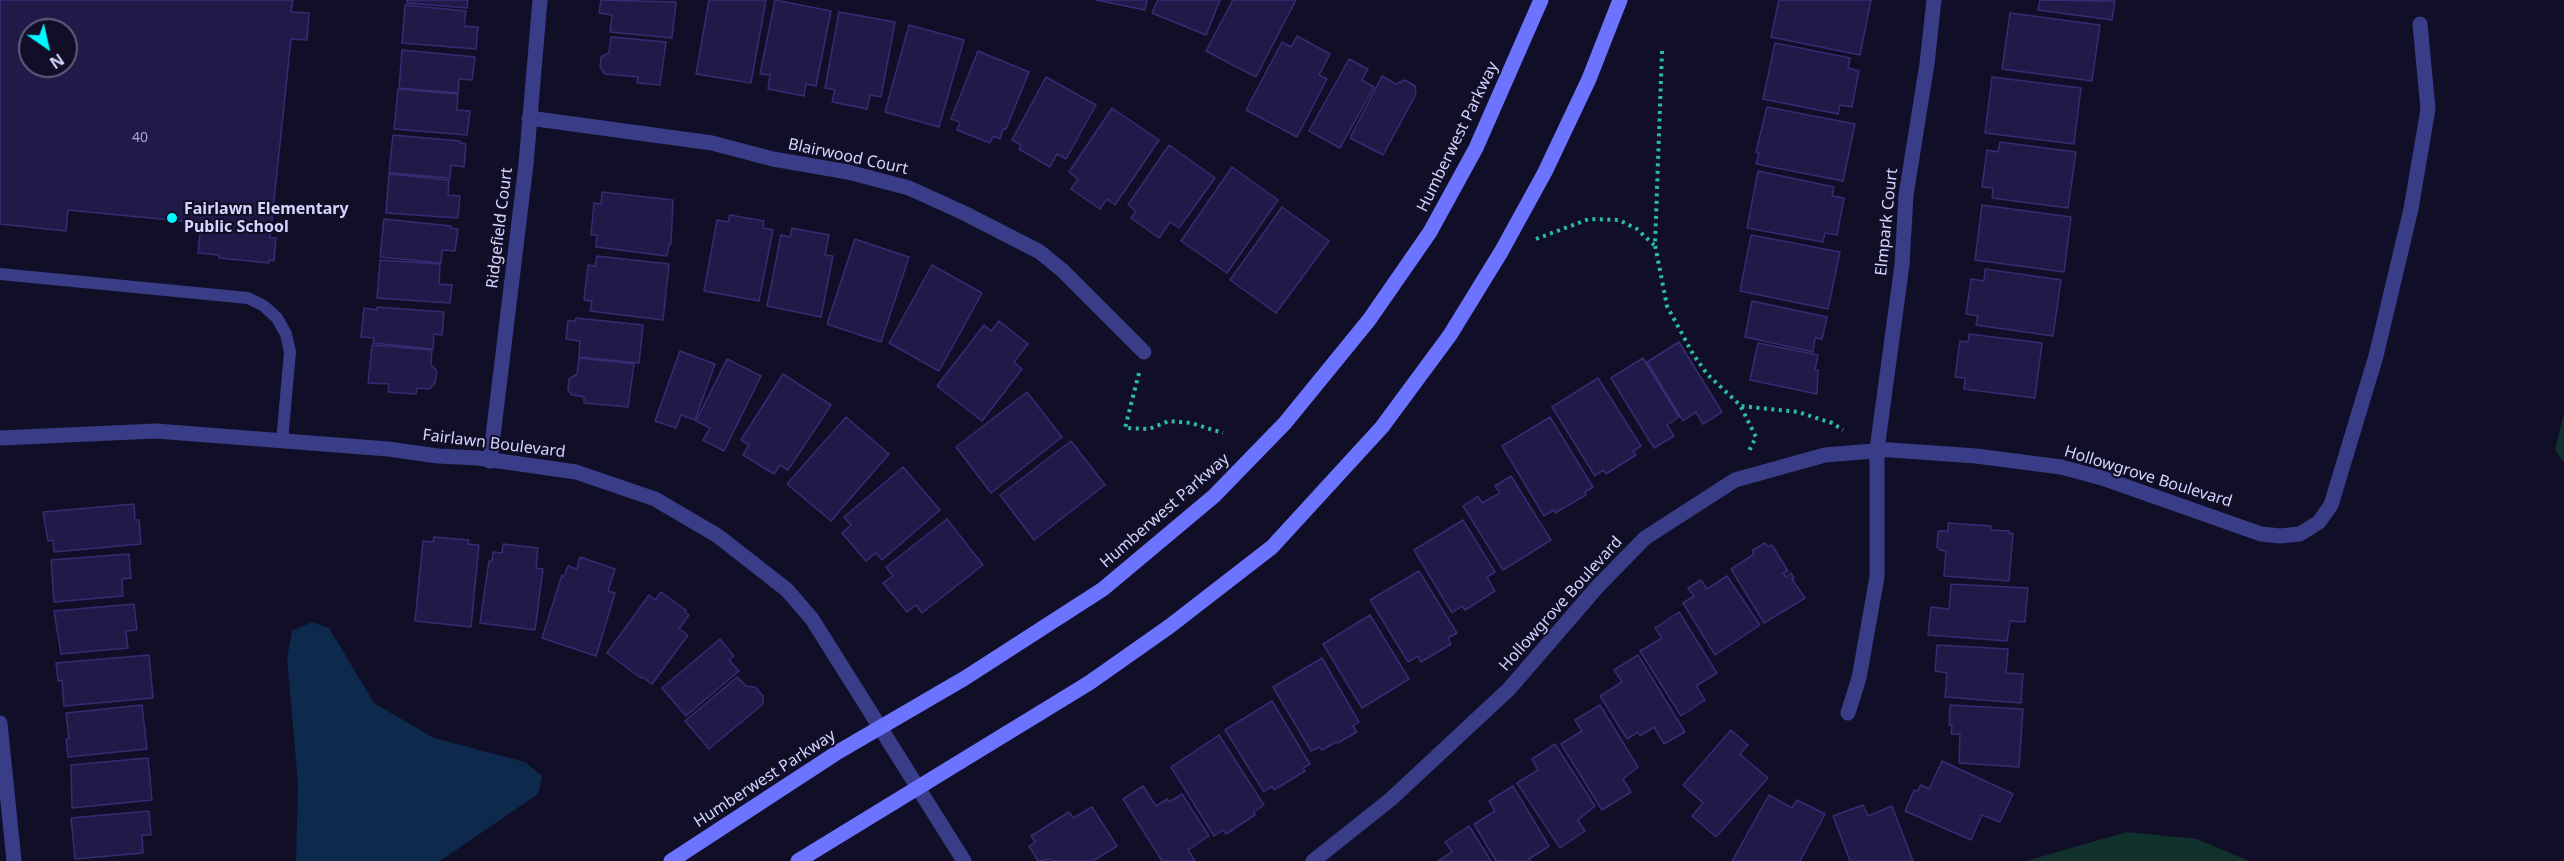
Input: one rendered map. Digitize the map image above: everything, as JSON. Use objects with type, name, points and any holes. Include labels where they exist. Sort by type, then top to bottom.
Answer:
[{"type":"main road","name":"Humberwest Parkway","points":[[671,861],[880,726],[965,678],[1103,590],[1214,496],[1285,423],[1369,321],[1430,232],[1476,148],[1541,0]]},
{"type":"main road","points":[[798,861],[1089,683],[1170,626],[1272,547],[1382,427],[1450,334],[1501,252],[1545,172],[1589,79],[1620,0]]},
{"type":"street","name":"Ridgefield Court","points":[[490,461],[526,165],[540,0]]},
{"type":"street","name":"Elmpark Court","points":[[1848,713],[1859,678],[1876,577],[1875,450],[1902,265],[1906,195],[1927,64],[1934,0]]},
{"type":"street","name":"Hollowgrove Boulevard","points":[[1313,861],[1391,798],[1509,688],[1598,586],[1645,538],[1735,480],[1825,455],[1875,450],[1976,456],[2061,467],[2102,478],[2261,534],[2280,536],[2300,534],[2319,522],[2331,505],[2373,367],[2411,209],[2428,109],[2420,24]]},
{"type":"street","name":"Blairwood Court","points":[[529,118],[712,143],[773,159],[848,172],[909,188],[1041,252],[1144,352]]},
{"type":"street","name":"Fairlawn Boulevard","points":[[0,438],[156,431],[282,441],[490,461],[576,472],[655,499],[718,536],[750,559],[793,598],[812,620],[964,861]]},
{"type":"street","points":[[0,723],[4,805],[14,861]]},
{"type":"lane","points":[[0,274],[248,298],[264,306],[278,318],[286,334],[290,352],[282,441]]},
{"type":"path","points":[[1662,51],[1655,245],[1667,306],[1707,374],[1741,406],[1756,437],[1735,480]]},
{"type":"path","points":[[1501,252],[1589,219],[1619,220],[1637,228],[1655,245]]},
{"type":"path","points":[[1144,352],[1125,428],[1149,429],[1169,421],[1191,423],[1223,432]]},
{"type":"path","points":[[1741,406],[1798,412],[1832,423],[1875,450]]},
{"type":"green space","points":[[2564,413],[2564,463],[2555,450]]},
{"type":"green space","points":[[2127,832],[2197,839],[2249,861],[2026,861]]},
{"type":"water","points":[[312,622],[329,628],[374,703],[434,738],[525,762],[542,776],[538,794],[440,861],[296,861],[298,784],[287,658],[292,631]]},
{"type":"building","points":[[0,0],[293,0],[291,12],[309,13],[307,40],[291,39],[270,238],[276,238],[274,261],[269,260],[269,263],[219,258],[219,255],[198,253],[201,223],[68,210],[66,231],[0,224]]},
{"type":"building","points":[[407,0],[468,0],[467,8],[407,3]]},
{"type":"building","points":[[601,0],[676,2],[672,38],[610,32],[612,15],[599,13]]},
{"type":"building","points":[[709,0],[766,0],[751,83],[696,74]]},
{"type":"building","points":[[775,0],[831,11],[816,86],[806,84],[804,96],[768,89],[770,75],[760,74]]},
{"type":"building","points":[[1096,0],[1147,0],[1145,10]]},
{"type":"building","points":[[1158,0],[1220,0],[1206,35],[1152,13]]},
{"type":"building","points":[[1233,0],[1296,0],[1256,77],[1206,51]]},
{"type":"building","points":[[1779,0],[1871,0],[1860,55],[1771,37]]},
{"type":"building","points":[[2040,0],[2115,1],[2112,20],[2038,10]]},
{"type":"building","points":[[405,5],[466,11],[464,26],[478,27],[476,49],[402,43]]},
{"type":"building","points":[[839,12],[895,22],[881,97],[870,95],[867,109],[832,102],[835,90],[825,88]]},
{"type":"building","points":[[2010,13],[2100,25],[2092,81],[2002,69]]},
{"type":"building","points":[[909,25],[964,40],[939,127],[885,112]]},
{"type":"building","points":[[1297,36],[1330,54],[1319,75],[1327,79],[1297,137],[1246,110],[1282,42],[1291,47]]},
{"type":"building","points":[[611,37],[666,42],[660,85],[637,83],[638,77],[605,74],[600,67],[601,57],[609,53]]},
{"type":"building","points":[[1775,43],[1850,58],[1848,68],[1859,71],[1852,107],[1840,105],[1838,114],[1763,99]]},
{"type":"building","points":[[402,50],[475,57],[472,80],[459,79],[458,93],[399,88]]},
{"type":"building","points":[[978,51],[1029,72],[1006,129],[1003,129],[1000,139],[993,136],[990,143],[957,130],[960,122],[951,119]]},
{"type":"building","points":[[1349,59],[1368,69],[1362,80],[1374,87],[1340,148],[1309,131]]},
{"type":"building","points":[[1382,76],[1396,84],[1405,80],[1415,86],[1416,94],[1383,155],[1350,138]]},
{"type":"building","points":[[1046,77],[1096,105],[1066,159],[1057,154],[1050,167],[1019,149],[1021,145],[1012,140]]},
{"type":"building","points":[[1992,77],[2081,88],[2074,144],[1985,133]]},
{"type":"building","points":[[398,89],[458,94],[457,110],[470,111],[467,135],[394,129]]},
{"type":"building","points":[[1767,107],[1855,124],[1843,181],[1756,164],[1759,153],[1756,152]]},
{"type":"building","points":[[1112,108],[1159,140],[1115,205],[1107,199],[1100,209],[1071,189],[1078,179],[1069,172]]},
{"type":"building","points":[[393,135],[460,141],[466,144],[464,167],[451,165],[450,178],[389,173]]},
{"type":"building","points":[[2000,142],[2076,152],[2068,208],[1992,198],[1993,188],[1982,187],[1987,150],[1998,152]]},
{"type":"building","points":[[1169,145],[1215,178],[1179,228],[1170,222],[1159,238],[1131,218],[1136,211],[1128,205]]},
{"type":"building","points":[[1232,167],[1278,200],[1227,273],[1181,241]]},
{"type":"building","points":[[1758,171],[1834,187],[1832,196],[1844,198],[1837,235],[1825,233],[1823,242],[1747,228]]},
{"type":"building","points":[[389,174],[449,180],[448,195],[460,196],[458,218],[386,213]]},
{"type":"building","points":[[602,192],[673,200],[671,244],[669,244],[667,256],[596,247],[597,235],[591,235],[594,203],[601,204]]},
{"type":"building","points":[[1982,205],[2071,217],[2064,272],[1975,260]]},
{"type":"building","points":[[1282,207],[1329,241],[1276,313],[1230,280]]},
{"type":"building","points":[[730,215],[764,221],[763,228],[773,230],[759,301],[704,291],[717,220],[728,222]]},
{"type":"building","points":[[384,219],[451,226],[451,228],[458,229],[455,251],[442,250],[441,263],[380,257]]},
{"type":"building","points":[[792,228],[829,235],[825,255],[833,256],[821,317],[767,306],[781,235],[790,237]]},
{"type":"building","points":[[1751,235],[1840,252],[1828,309],[1740,291]]},
{"type":"building","points":[[855,239],[909,257],[881,342],[827,324]]},
{"type":"building","points":[[597,256],[669,264],[663,320],[590,311],[592,301],[584,300],[588,265],[595,266]]},
{"type":"building","points":[[380,260],[440,264],[439,284],[452,285],[450,303],[377,298]]},
{"type":"building","points":[[932,265],[982,293],[939,371],[889,343]]},
{"type":"building","points":[[1985,269],[2061,280],[2053,336],[1976,325],[1978,316],[1966,314],[1971,279],[1984,281]]},
{"type":"building","points":[[1752,301],[1827,317],[1822,339],[1815,338],[1813,352],[1745,337]]},
{"type":"building","points":[[377,307],[444,312],[442,335],[434,334],[433,349],[373,343],[374,338],[361,337],[364,308],[377,310]]},
{"type":"building","points":[[576,318],[643,325],[639,363],[579,357],[580,341],[566,339],[568,321],[575,321]]},
{"type":"building","points":[[999,321],[1028,344],[1014,362],[1022,369],[982,421],[937,386],[984,325],[991,331]]},
{"type":"building","points":[[1969,334],[2042,343],[2035,398],[1964,389],[1965,378],[1955,377],[1960,341],[1968,342]]},
{"type":"building","points":[[1679,342],[1722,412],[1703,424],[1696,412],[1683,421],[1647,362]]},
{"type":"building","points":[[1758,343],[1818,355],[1815,370],[1818,370],[1817,394],[1750,380]]},
{"type":"building","points":[[372,345],[432,350],[431,365],[437,371],[435,383],[429,389],[417,388],[416,394],[388,392],[389,384],[368,383]]},
{"type":"building","points":[[680,351],[715,364],[695,420],[681,415],[676,428],[655,421]]},
{"type":"building","points":[[579,358],[634,364],[628,407],[584,403],[584,397],[572,395],[568,390],[569,379],[577,374]]},
{"type":"building","points":[[1643,358],[1679,417],[1667,425],[1674,436],[1654,448],[1611,378]]},
{"type":"building","points":[[727,359],[761,376],[724,451],[703,440],[710,428],[696,421]]},
{"type":"building","points":[[783,374],[831,405],[788,470],[780,465],[774,474],[743,455],[749,445],[741,440]]},
{"type":"building","points":[[1598,378],[1641,446],[1633,451],[1636,455],[1606,474],[1603,470],[1595,476],[1552,407]]},
{"type":"building","points":[[1027,392],[1062,437],[991,493],[956,447]]},
{"type":"building","points":[[846,417],[889,454],[831,521],[787,484]]},
{"type":"building","points":[[1550,417],[1593,487],[1585,492],[1586,495],[1555,513],[1554,510],[1544,516],[1502,446]]},
{"type":"building","points":[[1071,441],[1105,485],[1034,540],[1000,495]]},
{"type":"building","points":[[903,467],[940,510],[882,560],[876,553],[866,561],[842,533],[851,525],[844,517]]},
{"type":"building","points":[[1511,476],[1551,540],[1503,570],[1463,506],[1478,496],[1482,503],[1500,493],[1495,486]]},
{"type":"building","points":[[134,504],[135,520],[139,520],[141,544],[54,552],[53,540],[48,541],[43,512]]},
{"type":"building","points":[[947,519],[983,565],[922,613],[916,605],[907,612],[883,583],[893,576],[886,567]]},
{"type":"building","points":[[1463,520],[1495,572],[1487,577],[1495,591],[1465,610],[1462,606],[1452,613],[1414,550]]},
{"type":"building","points":[[1948,523],[1991,526],[1991,530],[2009,531],[2013,534],[2009,581],[1944,576],[1946,551],[1937,547],[1938,531],[1948,531]]},
{"type":"building","points":[[434,537],[469,540],[468,544],[479,545],[471,627],[415,621],[423,541],[433,542]]},
{"type":"building","points":[[1765,543],[1768,547],[1772,545],[1788,571],[1783,573],[1786,577],[1791,573],[1794,578],[1792,579],[1805,598],[1764,623],[1731,569],[1753,555],[1753,550]]},
{"type":"building","points":[[503,544],[538,548],[536,568],[543,569],[535,630],[480,623],[489,561],[492,561],[493,552],[502,553]]},
{"type":"building","points":[[129,554],[131,578],[122,579],[123,596],[54,602],[51,560]]},
{"type":"building","points":[[580,557],[615,569],[608,591],[615,593],[596,656],[542,638],[562,575],[564,577],[568,566],[577,569]]},
{"type":"building","points":[[1419,571],[1457,633],[1448,638],[1451,644],[1421,662],[1418,656],[1408,662],[1370,600]]},
{"type":"building","points":[[1727,576],[1760,625],[1715,655],[1683,603],[1694,596],[1688,588],[1701,580],[1707,589]]},
{"type":"building","points":[[1951,584],[2028,588],[2025,622],[2010,621],[2007,641],[1928,635],[1931,607],[1949,609]]},
{"type":"building","points":[[661,592],[686,610],[685,612],[689,615],[679,629],[688,635],[652,684],[607,653],[649,595],[655,600]]},
{"type":"building","points":[[134,604],[137,630],[126,631],[128,648],[61,654],[54,611]]},
{"type":"building","points":[[1679,612],[1717,673],[1696,686],[1705,700],[1681,716],[1640,651],[1662,638],[1655,628]]},
{"type":"building","points":[[1370,615],[1409,679],[1362,708],[1323,644]]},
{"type":"building","points":[[720,639],[734,656],[729,660],[739,671],[686,716],[662,688]]},
{"type":"building","points":[[1937,645],[2008,649],[2006,673],[2023,674],[2021,703],[1945,697],[1947,673],[1935,671]]},
{"type":"building","points":[[149,655],[153,698],[64,706],[62,680],[58,681],[56,663]]},
{"type":"building","points":[[1638,655],[1685,732],[1664,744],[1654,727],[1640,736],[1638,732],[1627,739],[1600,696],[1622,682],[1614,670]]},
{"type":"building","points":[[1322,658],[1359,722],[1353,726],[1357,732],[1322,750],[1320,747],[1311,751],[1273,687]]},
{"type":"building","points":[[737,677],[746,686],[755,687],[763,696],[763,704],[709,749],[685,721]]},
{"type":"building","points":[[1272,701],[1310,764],[1303,768],[1305,771],[1274,790],[1272,786],[1264,792],[1225,730]]},
{"type":"building","points":[[142,705],[147,749],[68,757],[66,739],[69,739],[66,713]]},
{"type":"building","points":[[1600,705],[1638,767],[1623,779],[1631,792],[1602,810],[1561,744],[1582,731],[1575,720]]},
{"type":"building","points":[[1950,705],[2023,709],[2019,767],[1959,763],[1960,734],[1951,734]]},
{"type":"building","points":[[1731,730],[1748,745],[1740,754],[1768,778],[1716,837],[1692,816],[1703,803],[1683,785]]},
{"type":"building","points":[[1219,735],[1264,805],[1254,812],[1255,815],[1226,834],[1223,830],[1214,836],[1171,767]]},
{"type":"building","points":[[1555,744],[1595,806],[1578,820],[1585,831],[1560,848],[1517,783],[1538,770],[1532,759]]},
{"type":"building","points":[[148,758],[152,800],[72,808],[71,765]]},
{"type":"building","points":[[1942,761],[2013,794],[2000,822],[1982,815],[1971,840],[1905,811],[1914,790],[1917,791],[1921,785],[1929,789]]},
{"type":"building","points":[[1143,786],[1156,806],[1167,799],[1169,802],[1182,794],[1209,836],[1188,850],[1195,861],[1162,861],[1123,799]]},
{"type":"building","points":[[1513,786],[1549,846],[1529,859],[1531,861],[1496,861],[1474,824],[1495,811],[1489,801]]},
{"type":"building","points":[[1769,795],[1792,808],[1797,800],[1825,814],[1800,861],[1732,861]]},
{"type":"building","points":[[1863,805],[1868,816],[1892,806],[1913,861],[1850,861],[1833,816]]},
{"type":"building","points":[[1092,807],[1117,846],[1093,861],[1051,861],[1050,859],[1038,861],[1029,846],[1035,842],[1031,836],[1069,812],[1073,818]]},
{"type":"building","points":[[149,811],[151,835],[142,835],[143,853],[75,859],[71,818]]},
{"type":"building","points":[[1469,826],[1491,861],[1438,861],[1452,852],[1445,842]]},
{"type":"place","name":"Fairlawn Elementary Public School","points":[[172,218]]}]
